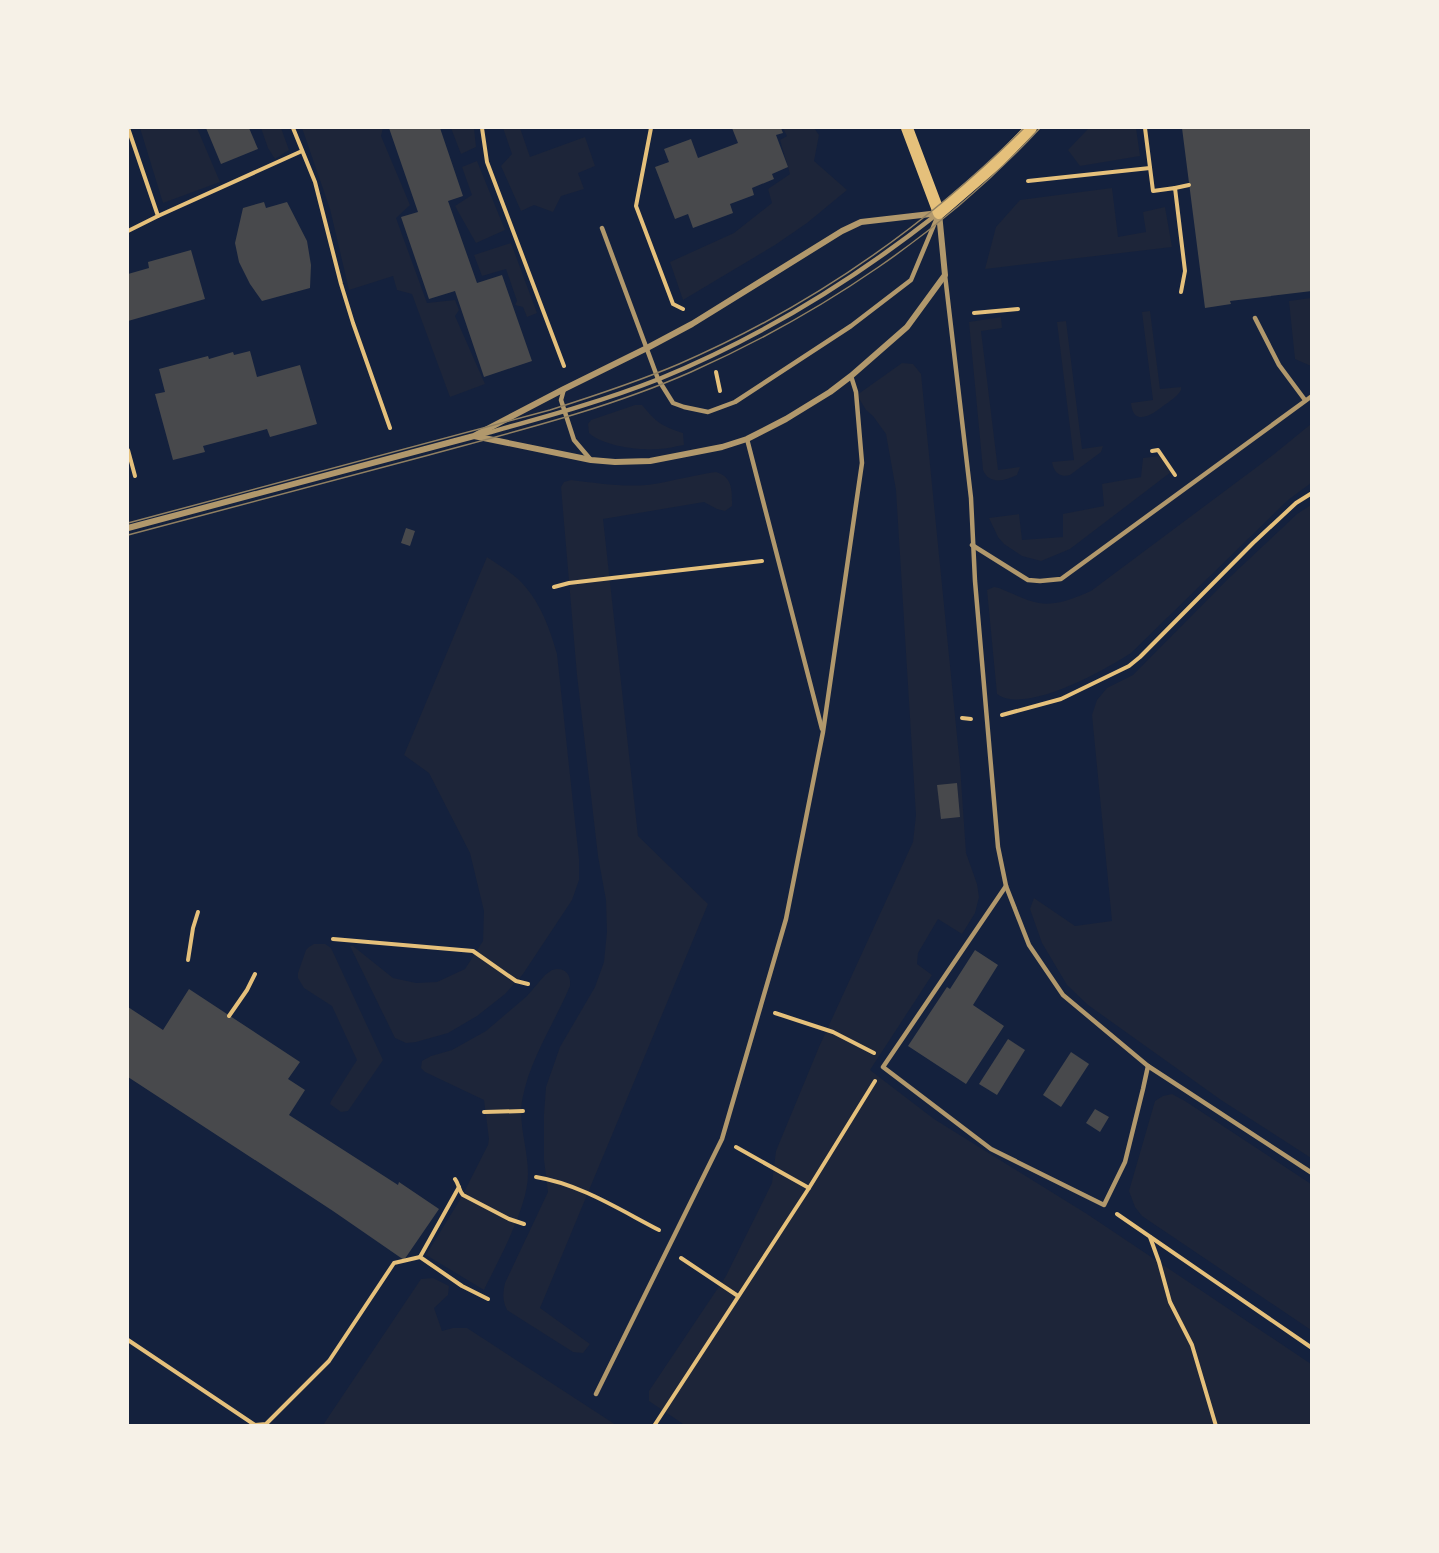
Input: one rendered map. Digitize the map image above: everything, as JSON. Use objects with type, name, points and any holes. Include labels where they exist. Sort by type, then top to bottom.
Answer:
[{"type":"main road","points":[[907,128],[939,213],[998,162],[1031,128]]},
{"type":"street","points":[[128,528],[474,436],[692,324],[842,231],[861,222],[939,213],[945,275],[906,327],[831,392],[747,439],[722,447],[650,461],[615,462],[591,460],[474,436]]},
{"type":"lane","points":[[602,228],[658,379],[673,403],[708,412],[735,402],[851,326],[911,280],[939,213]]},
{"type":"lane","points":[[474,436],[564,412],[658,379],[709,357],[807,304],[866,268],[939,213]]},
{"type":"lane","points":[[945,275],[971,498],[972,545],[998,847],[1006,886],[1029,945],[1063,995],[1148,1066],[1311,1173]]},
{"type":"lane","points":[[1255,318],[1280,364],[1305,400]]},
{"type":"lane","points":[[596,1394],[722,1139],[786,919],[823,732],[862,463],[856,392],[851,376]]},
{"type":"lane","points":[[564,389],[561,400],[574,440],[591,460]]},
{"type":"lane","points":[[972,545],[1028,580],[1060,579],[1311,396]]},
{"type":"lane","points":[[747,439],[823,732]]},
{"type":"lane","points":[[1006,886],[883,1067],[991,1149],[1104,1205],[1125,1162],[1148,1066]]},
{"type":"path","points":[[128,128],[158,216]]},
{"type":"path","points":[[293,128],[315,182],[341,284],[390,428]]},
{"type":"path","points":[[482,128],[487,162],[564,366]]},
{"type":"path","points":[[651,128],[636,206],[673,304],[684,310]]},
{"type":"path","points":[[1144,128],[1153,191],[1189,185]]},
{"type":"path","points":[[128,231],[302,151]]},
{"type":"path","points":[[1028,181],[1150,168]]},
{"type":"path","points":[[1175,188],[1185,272],[1181,292]]},
{"type":"path","points":[[974,313],[1018,309]]},
{"type":"path","points":[[716,371],[722,400]]},
{"type":"path","points":[[128,450],[135,476]]},
{"type":"path","points":[[1152,451],[1158,450],[1184,488]]},
{"type":"path","points":[[962,718],[987,719],[1060,699],[1129,666],[1253,543],[1311,492]]},
{"type":"path","points":[[554,587],[569,583],[778,559]]},
{"type":"path","points":[[188,960],[198,912]]},
{"type":"path","points":[[333,939],[473,951],[516,981],[528,984]]},
{"type":"path","points":[[230,1016],[255,974]]},
{"type":"path","points":[[760,1008],[833,1032],[879,1056]]},
{"type":"path","points":[[654,1425],[809,1188],[883,1067]]},
{"type":"path","points":[[484,1112],[523,1112]]},
{"type":"path","points":[[722,1139],[809,1188]]},
{"type":"path","points":[[536,1177],[551,1179],[579,1189],[674,1237]]},
{"type":"path","points":[[455,1179],[460,1192],[464,1195],[524,1224]]},
{"type":"path","points":[[420,1257],[459,1187]]},
{"type":"path","points":[[1104,1205],[1311,1347]]},
{"type":"path","points":[[1149,1235],[1170,1302],[1192,1345],[1216,1425]]},
{"type":"path","points":[[668,1249],[738,1296]]},
{"type":"path","points":[[128,1340],[255,1425],[266,1424],[329,1361],[394,1263],[420,1257],[462,1286],[488,1299]]},
{"type":"shaded area","points":[[140,128],[197,128],[220,182],[163,203]]},
{"type":"shaded area","points":[[261,128],[281,128],[289,150],[275,159],[268,148]]},
{"type":"shaded area","points":[[302,128],[383,128],[381,136],[410,205],[396,218],[427,303],[455,300],[459,310],[455,316],[485,384],[450,397],[412,294],[397,290],[393,276],[349,290],[330,209]]},
{"type":"shaded area","points":[[451,128],[474,128],[476,147],[461,154]]},
{"type":"shaded area","points":[[503,128],[520,128],[530,157],[585,137],[595,166],[578,173],[584,189],[561,196],[553,212],[534,205],[521,211],[501,166],[512,154]]},
{"type":"shaded area","points":[[783,128],[814,128],[819,135],[814,161],[847,190],[807,223],[775,245],[683,300],[670,262],[734,233],[772,203],[768,189],[790,174],[780,140],[787,136]]},
{"type":"shaded area","points":[[1089,128],[1136,128],[1140,156],[1080,166],[1068,150]]},
{"type":"shaded area","points":[[477,161],[505,230],[476,243],[455,206],[472,195],[462,167]]},
{"type":"shaded area","points":[[1112,188],[1118,237],[1146,232],[1143,212],[1165,207],[1172,247],[985,269],[996,227],[1020,200]]},
{"type":"shaded area","points":[[511,243],[537,313],[527,317],[523,307],[515,305],[517,301],[506,269],[482,276],[474,255]]},
{"type":"shaded area","points":[[1312,298],[1311,366],[1295,359],[1289,301]]},
{"type":"shaded area","points":[[1150,311],[1160,389],[1181,387],[1181,390],[1154,413],[1139,417],[1132,410],[1131,403],[1153,400],[1142,312]]},
{"type":"shaded area","points":[[1001,317],[1002,328],[981,331],[998,470],[1020,467],[1017,475],[1007,479],[993,480],[983,470],[969,322]]},
{"type":"shaded area","points":[[1066,321],[1082,449],[1103,446],[1101,452],[1070,475],[1063,476],[1054,469],[1052,462],[1074,460],[1057,322]]},
{"type":"shaded area","points":[[902,363],[913,364],[921,374],[960,766],[966,853],[979,897],[975,913],[962,934],[938,919],[918,953],[917,964],[932,975],[870,1070],[934,1119],[1087,1214],[1311,1364],[1311,1425],[686,1426],[649,1401],[649,1391],[726,1276],[772,1183],[776,1151],[819,1047],[913,842],[916,815],[896,490],[886,434],[857,395]]},
{"type":"shaded area","points":[[635,405],[642,405],[660,423],[683,433],[684,445],[662,449],[632,448],[603,441],[589,433],[588,424],[591,420]]},
{"type":"shaded area","points":[[1311,424],[1311,483],[1288,500],[1131,653],[1085,679],[1045,695],[1026,699],[1010,699],[997,694],[987,590],[994,587],[999,588],[1029,601],[1046,604],[1066,601],[1091,591]]},
{"type":"shaded area","points":[[1159,456],[1171,472],[1070,549],[1041,561],[1022,556],[1004,544],[989,518],[1019,514],[1022,540],[1063,537],[1063,514],[1104,506],[1102,484],[1141,477],[1143,458]]},
{"type":"shaded area","points":[[716,472],[726,477],[730,485],[732,506],[725,511],[704,502],[603,519],[638,836],[708,904],[540,1308],[590,1344],[583,1353],[573,1352],[507,1310],[503,1296],[505,1283],[548,1192],[544,1160],[546,1087],[560,1047],[595,987],[604,962],[607,932],[606,900],[598,856],[577,675],[561,487],[564,482],[571,480],[618,485],[647,485]]},
{"type":"shaded area","points":[[1311,505],[1311,1158],[1221,1100],[1088,1005],[1067,985],[1042,943],[1030,909],[1034,898],[1075,926],[1112,921],[1092,715],[1097,700],[1107,688],[1133,675],[1229,578],[1297,514]]},
{"type":"shaded area","points":[[487,557],[518,579],[532,595],[547,623],[557,654],[579,859],[579,880],[572,900],[523,974],[505,994],[477,1016],[448,1033],[406,1043],[395,1038],[350,946],[393,978],[416,983],[437,982],[465,969],[483,941],[484,911],[470,853],[429,773],[404,755]]},
{"type":"shaded area","points":[[314,944],[325,944],[331,948],[383,1060],[348,1111],[341,1112],[330,1104],[357,1060],[332,1006],[304,988],[298,978],[306,950]]},
{"type":"shaded area","points":[[557,969],[568,974],[570,986],[532,1067],[521,1106],[528,1164],[527,1187],[512,1233],[484,1290],[426,1255],[461,1198],[488,1145],[484,1100],[425,1072],[421,1068],[422,1061],[452,1050],[486,1031],[527,996],[545,975]]},
{"type":"shaded area","points":[[1172,1094],[1311,1184],[1311,1330],[1142,1216],[1135,1207],[1129,1191],[1155,1101]]},
{"type":"shaded area","points":[[433,1278],[449,1286],[448,1295],[434,1308],[442,1331],[467,1328],[616,1425],[323,1425],[421,1279]]},
{"type":"building","points":[[206,128],[249,128],[258,149],[221,164]]},
{"type":"building","points":[[389,128],[440,128],[463,196],[448,201],[477,283],[502,275],[532,361],[484,377],[455,291],[429,299],[401,217],[418,212]]},
{"type":"building","points":[[732,128],[781,128],[783,133],[776,135],[788,167],[772,174],[774,179],[752,188],[754,195],[730,204],[733,213],[693,228],[688,214],[675,219],[655,167],[669,162],[664,149],[691,139],[698,158],[738,143]]},
{"type":"building","points":[[1182,128],[1312,128],[1312,291],[1230,301],[1231,304],[1205,308]]},
{"type":"building","points":[[264,202],[266,208],[287,202],[307,241],[311,265],[310,288],[262,301],[239,262],[235,243],[243,208]]},
{"type":"building","points":[[191,250],[205,299],[128,321],[128,274],[149,268],[148,262]]},
{"type":"building","points":[[250,351],[257,377],[300,365],[317,424],[270,437],[267,429],[203,446],[205,452],[173,460],[155,394],[165,392],[159,369],[208,356],[209,359],[233,352],[234,355]]},
{"type":"building","points":[[406,528],[415,531],[410,546],[401,543]]},
{"type":"building","points":[[957,783],[960,817],[941,819],[937,785]]},
{"type":"building","points":[[975,950],[998,965],[973,1005],[1004,1026],[966,1084],[908,1046],[947,987],[950,989]]},
{"type":"building","points":[[189,989],[300,1062],[288,1079],[305,1090],[289,1115],[439,1209],[404,1260],[128,1077],[128,1007],[163,1030]]},
{"type":"building","points":[[1008,1039],[1025,1050],[997,1095],[979,1084]]},
{"type":"building","points":[[1071,1052],[1089,1064],[1061,1107],[1043,1095]]},
{"type":"building","points":[[1095,1109],[1109,1117],[1100,1132],[1086,1123]]},
{"type":"tram line","points":[[128,523],[550,410],[679,364],[773,317],[819,291],[863,262],[946,199],[1024,128]]},
{"type":"tram line","points":[[128,535],[562,418],[627,397],[691,372],[787,324],[878,267],[922,236],[963,202],[1040,128]]}]
